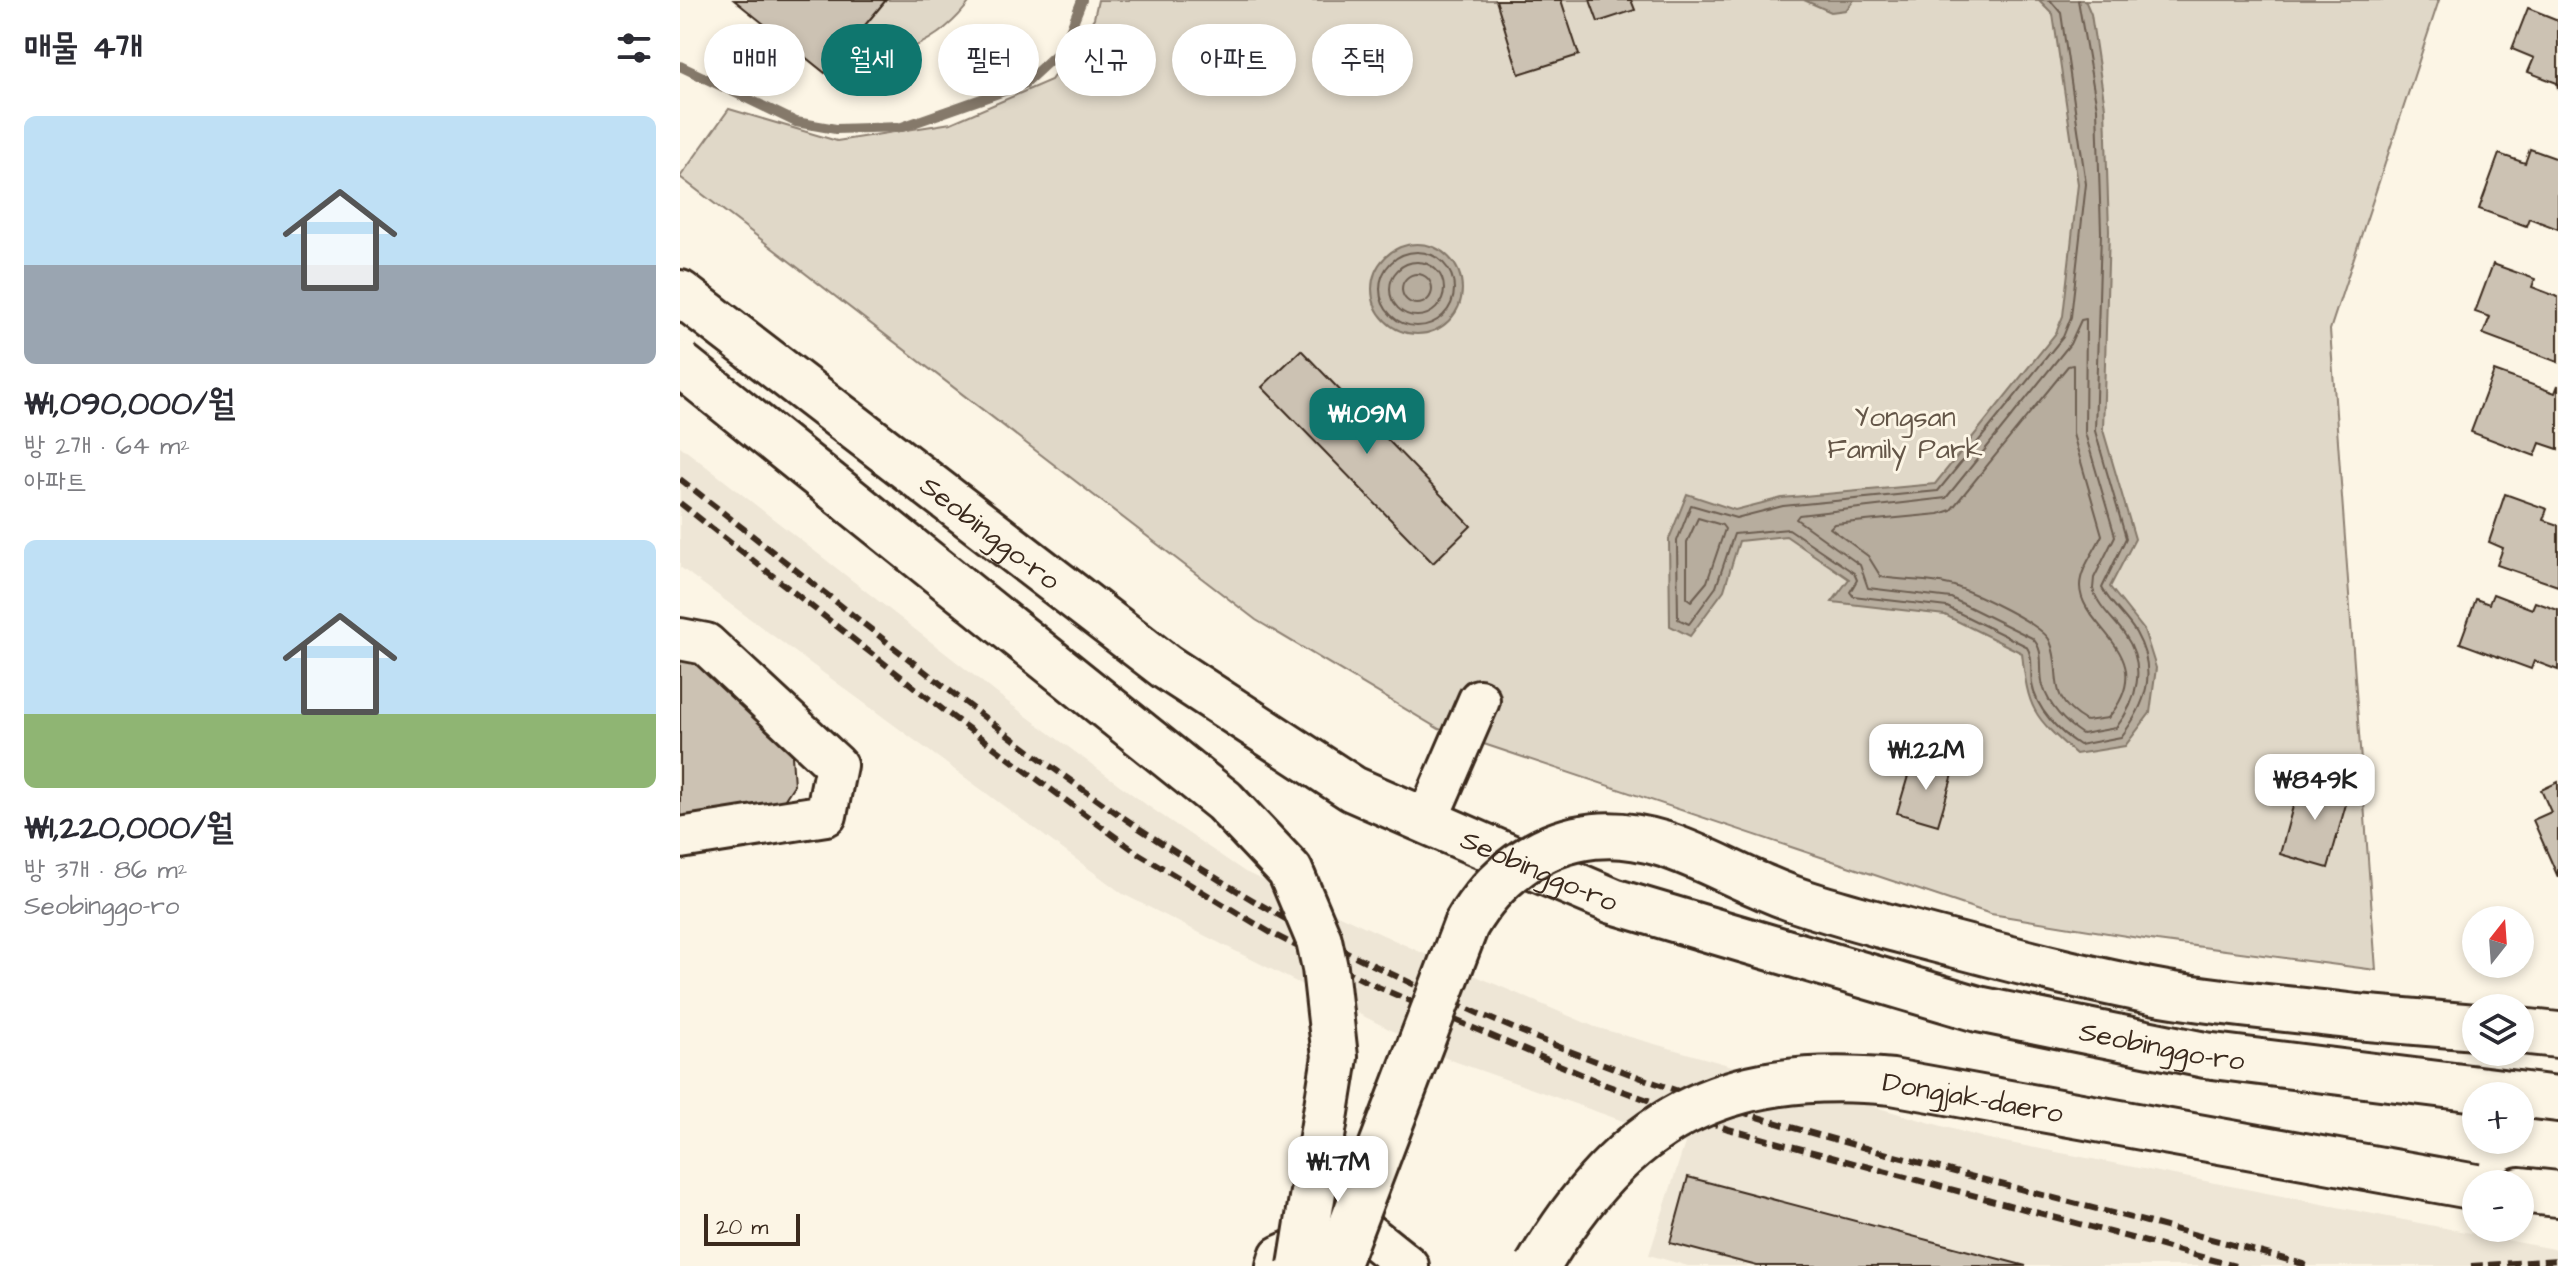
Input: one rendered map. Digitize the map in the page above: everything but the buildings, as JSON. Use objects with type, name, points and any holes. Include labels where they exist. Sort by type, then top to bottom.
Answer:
[{"type":"main road","name":"Seobinggo-ro","points":[[680,293],[1166,667],[1353,789],[1613,901],[1978,1009],[2205,1055],[2556,1098]]},
{"type":"main road","points":[[680,364],[1224,801],[1290,871],[1322,952],[1335,1047],[1301,1266]]},
{"type":"main road","points":[[1336,1266],[1466,925],[1492,886],[1513,869],[1545,850],[1576,840],[1595,836],[1655,842],[1769,890],[1880,924],[2152,991],[2356,1017],[2462,1026]]},
{"type":"main road","points":[[2534,1032],[2558,1035]]},
{"type":"main road","name":"Dongjak-daero","points":[[1538,1266],[1571,1213],[1628,1148],[1706,1103],[1761,1085],[1785,1082],[1837,1078],[1892,1082],[2462,1184]]},
{"type":"main road","points":[[2534,1191],[2558,1194]]},
{"type":"street","points":[[680,639],[706,644],[836,765],[826,815],[680,838]]},
{"type":"street","points":[[1427,820],[1479,700]]},
{"type":"street","points":[[1277,1266],[1280,1256],[1323,1237],[1368,1234],[1408,1266]]},
{"type":"shaded area","points":[[680,446],[1013,706],[1148,806],[1245,872],[1418,951],[1595,1027],[1984,1138],[2462,1231],[2462,1242],[2517,1242],[2558,1250],[2558,1266],[1688,1266],[1649,1255],[1685,1143],[1448,1059],[1123,894],[680,567]]},
{"type":"green space","points":[[886,0],[971,0],[949,24],[938,24],[938,33],[922,42],[922,24],[866,24]]},
{"type":"green space","name":"Yongsan Family Park","points":[[1098,0],[2439,0],[2330,330],[2376,970],[2157,941],[1991,914],[1439,729],[1256,620],[680,177],[729,109],[837,141],[951,123],[1014,96],[1039,96],[1039,85],[1051,80],[1055,74],[1055,96],[1156,96],[1156,24],[1090,24]]},
{"type":"water","points":[[1804,0],[1854,0],[1846,10],[1831,12]]},
{"type":"water","points":[[2039,0],[2085,0],[2091,14],[2105,107],[2109,231],[2103,430],[2135,539],[2110,587],[2144,630],[2156,668],[2150,713],[2125,746],[2076,754],[2035,711],[2027,687],[2022,653],[1945,615],[1832,602],[1849,579],[1786,536],[1739,541],[1724,590],[1690,636],[1670,626],[1669,539],[1687,494],[1735,510],[1782,498],[1935,484],[2056,333],[2063,316],[2078,184],[2053,14]]},
{"type":"water","points":[[1417,244],[1434,247],[1449,257],[1459,272],[1462,289],[1459,306],[1449,321],[1434,331],[1417,334],[1400,331],[1385,321],[1375,306],[1372,289],[1375,272],[1385,257],[1400,247]]},
{"type":"waterway","points":[[680,66],[796,122],[836,129],[902,127],[1024,84],[1063,48],[1082,0]]},
{"type":"railway","points":[[680,479],[930,675],[1101,802],[1189,861],[1280,916],[1373,965],[1475,1012],[1580,1055],[1740,1112],[2310,1266]]},
{"type":"railway","points":[[680,503],[946,712],[1136,852],[1271,933],[1371,984],[1606,1085],[1728,1129],[2235,1266]]},
{"type":"railway","points":[[2471,1266],[2558,1260]]}]
